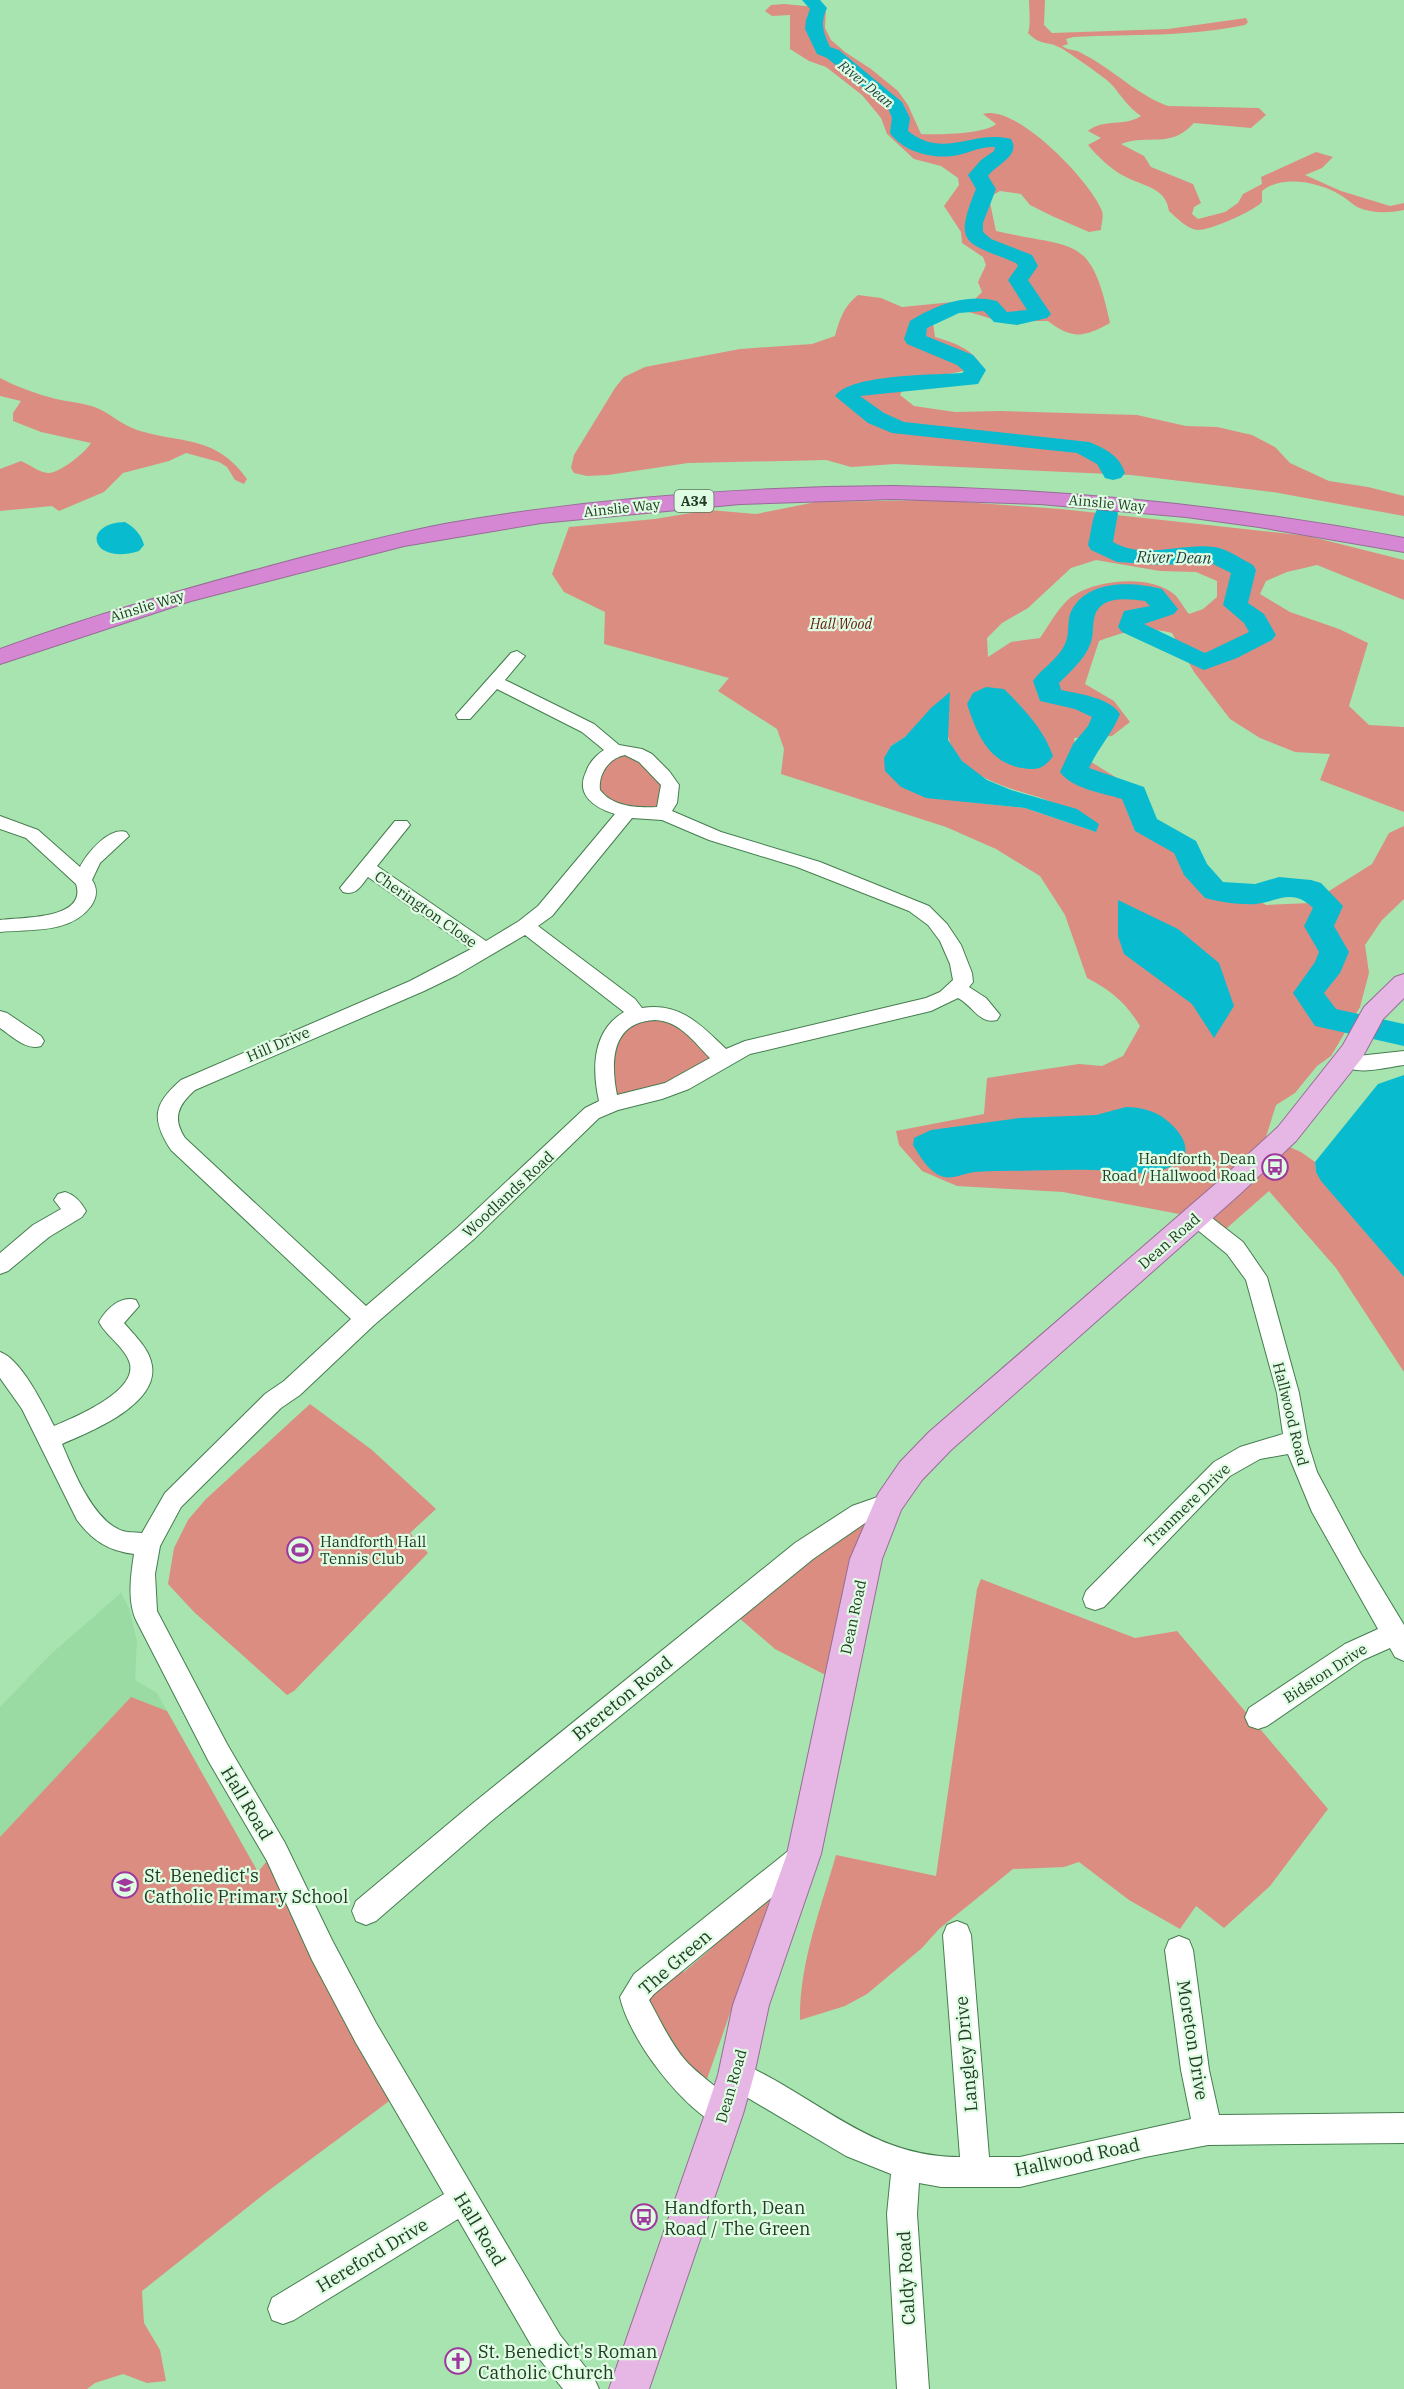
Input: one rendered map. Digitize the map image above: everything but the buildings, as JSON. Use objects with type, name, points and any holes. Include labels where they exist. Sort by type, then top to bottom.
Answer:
[{"type":"highway","name":"Ainslie Way","points":[[0,636],[110,597],[307,542],[518,499],[715,478],[814,473],[983,478],[1076,484],[1253,502],[1404,528]]},
{"type":"highway","name":"Ainslie Way","points":[[0,657],[122,613],[224,584],[418,536],[527,518],[717,499],[817,493],[1031,496],[1241,517],[1404,544]]},
{"type":"main road","name":"Dean Road","points":[[629,2389],[724,2114],[736,2074],[751,2005],[804,1854],[866,1559],[889,1503],[910,1472],[940,1441],[1196,1217],[1287,1134],[1350,1055],[1376,1010],[1404,983]]},
{"type":"street","points":[[464,715],[517,656]]},
{"type":"street","points":[[495,681],[588,728],[615,751],[639,753],[662,773],[670,785],[670,793],[662,813]]},
{"type":"street","points":[[615,751],[605,757],[595,770],[590,783],[591,790],[600,801],[627,812],[662,813],[718,837],[804,863],[909,904],[927,914],[939,926],[963,970],[963,982],[956,990],[965,992],[977,1000],[990,1014]]},
{"type":"street","name":"Hill Drive","points":[[366,1319],[178,1144],[169,1131],[166,1119],[168,1105],[188,1085],[216,1071],[417,986],[526,926],[544,910],[627,812]]},
{"type":"street","points":[[0,822],[32,834],[87,886],[85,900],[66,917],[0,926]]},
{"type":"street","name":"Cherington Close","points":[[349,888],[401,825]]},
{"type":"street","points":[[83,880],[93,860],[120,836]]},
{"type":"street","name":"Cherington Close","points":[[366,867],[486,950]]},
{"type":"street","points":[[526,926],[628,1004],[637,1014]]},
{"type":"street","name":"Woodlands Road","points":[[148,1544],[172,1500],[273,1401],[292,1388],[366,1319],[466,1233],[592,1113],[609,1103],[671,1088],[691,1079],[722,1057],[745,1048],[788,1036],[911,1010],[947,997],[956,990]]},
{"type":"street","points":[[609,1103],[604,1082],[607,1040],[615,1028],[637,1014],[671,1015],[684,1022],[722,1057]]},
{"type":"street","points":[[0,1018],[34,1041]]},
{"type":"street","points":[[1350,1055],[1356,1063],[1404,1058]]},
{"type":"street","points":[[0,1265],[41,1231],[75,1211],[65,1200]]},
{"type":"street","name":"Hallwood Road","points":[[1196,1217],[1235,1248],[1256,1277],[1288,1392],[1296,1443],[1320,1505],[1399,1641]]},
{"type":"street","points":[[49,1439],[92,1420],[116,1405],[133,1390],[142,1376],[141,1365],[133,1351],[110,1322],[128,1306]]},
{"type":"street","points":[[0,1361],[30,1402],[81,1505],[95,1526],[107,1536],[124,1542],[148,1544]]},
{"type":"street","name":"Tranmere Drive","points":[[1095,1599],[1222,1469],[1238,1457],[1256,1449],[1296,1443]]},
{"type":"street","name":"Brereton Road","points":[[366,1911],[481,1813],[804,1551],[860,1513],[889,1503]]},
{"type":"street","name":"Hall Road","points":[[148,1544],[143,1574],[145,1612],[218,1753],[276,1852],[322,1950],[366,2033],[549,2346],[583,2389]]},
{"type":"street","name":"Bidston Drive","points":[[1258,1717],[1354,1652],[1399,1641]]},
{"type":"street","name":"The Green","points":[[724,2114],[692,2088],[674,2069],[636,2006],[634,1997],[644,1984],[804,1854]]},
{"type":"street","name":"Langley Drive","points":[[957,1935],[976,2172]]},
{"type":"street","name":"Moreton Drive","points":[[1179,1950],[1195,2070],[1208,2130]]},
{"type":"street","name":"Hallwood Road","points":[[736,2074],[856,2146],[906,2166],[941,2172],[1020,2172],[1145,2142],[1208,2130],[1404,2128]]},
{"type":"street","name":"Caldy Road","points":[[906,2166],[902,2214],[913,2389]]},
{"type":"street","name":"Hereford Drive","points":[[283,2309],[462,2200]]},
{"type":"shaded area","name":"St. Benedict's Catholic Primary School","points":[[122,1592],[129,1608],[137,1641],[135,1680],[157,1693],[258,1873],[242,1897],[0,2154],[0,1707],[51,1654]]},
{"type":"green space","points":[[1029,0],[1045,0],[1044,25],[1052,33],[1168,29],[1246,18],[1248,22],[1245,25],[1224,29],[1202,32],[1074,37],[1066,39],[1068,44],[1062,46],[1080,52],[1146,95],[1168,106],[1259,108],[1266,115],[1251,128],[1194,123],[1185,131],[1168,139],[1131,141],[1121,144],[1144,156],[1151,167],[1193,184],[1201,203],[1194,207],[1192,214],[1198,219],[1225,212],[1238,203],[1243,194],[1262,184],[1261,177],[1316,152],[1333,157],[1322,168],[1305,175],[1341,191],[1390,206],[1404,203],[1404,210],[1369,211],[1357,207],[1342,196],[1323,187],[1291,181],[1270,186],[1262,191],[1262,202],[1231,220],[1197,230],[1189,227],[1169,211],[1167,203],[1158,192],[1119,173],[1088,145],[1101,138],[1088,131],[1094,127],[1128,121],[1141,116],[1097,72],[1061,48],[1041,42],[1028,33]]},
{"type":"green space","points":[[771,5],[826,8],[825,28],[831,40],[898,91],[908,105],[921,134],[972,132],[996,124],[983,114],[997,114],[1014,120],[1032,132],[1068,165],[1095,198],[1102,211],[1101,230],[1089,232],[1030,205],[1021,194],[1000,191],[991,196],[990,203],[996,231],[1062,244],[1076,250],[1086,259],[1095,273],[1103,294],[1110,323],[1086,334],[1072,334],[1048,321],[1021,321],[1009,324],[962,310],[933,323],[935,337],[968,351],[982,367],[906,383],[900,395],[914,406],[955,412],[1137,415],[1186,426],[1217,427],[1252,435],[1275,447],[1290,463],[1329,481],[1404,496],[1404,516],[1273,492],[1131,475],[895,464],[851,467],[826,460],[688,463],[608,475],[587,476],[574,473],[571,468],[574,455],[615,388],[624,377],[645,367],[740,349],[812,344],[835,336],[843,314],[858,295],[881,298],[902,307],[974,300],[982,292],[978,282],[986,265],[983,257],[962,243],[961,232],[944,206],[959,185],[958,178],[941,166],[914,159],[887,134],[881,118],[862,95],[826,67],[809,61],[790,49],[790,15],[772,16],[765,11]]},
{"type":"green space","points":[[0,378],[42,395],[97,408],[137,430],[210,448],[235,465],[247,479],[244,484],[235,480],[227,467],[219,462],[186,453],[169,461],[123,473],[104,492],[59,511],[52,506],[0,511],[0,469],[21,461],[42,472],[53,472],[72,462],[91,443],[41,432],[13,421],[13,413],[21,401],[0,396]]},
{"type":"green space","name":"Hall Wood","points":[[936,500],[1061,509],[1308,536],[1404,560],[1404,600],[1317,565],[1287,572],[1266,581],[1260,594],[1290,612],[1339,629],[1368,643],[1349,706],[1369,725],[1404,727],[1404,812],[1320,780],[1330,754],[1295,752],[1260,738],[1230,719],[1194,672],[1172,633],[1153,630],[1135,631],[1099,641],[1085,684],[1114,701],[1130,722],[1112,736],[1074,738],[1075,745],[1088,760],[1141,793],[1174,853],[1209,878],[1230,884],[1266,905],[1310,903],[1372,864],[1389,833],[1404,826],[1404,899],[1382,920],[1365,945],[1369,973],[1360,1007],[1331,1056],[1317,1066],[1295,1093],[1276,1105],[1266,1137],[1301,1152],[1315,1162],[1316,1172],[1404,1277],[1404,1372],[1336,1268],[1269,1191],[1219,1235],[1195,1217],[1063,1192],[957,1186],[922,1171],[899,1145],[896,1131],[984,1114],[987,1078],[1079,1064],[1102,1066],[1123,1056],[1140,1026],[1117,998],[1087,978],[1065,915],[1040,876],[996,849],[946,827],[781,774],[784,749],[777,729],[718,691],[729,678],[604,644],[605,612],[564,592],[552,574],[569,527],[655,519],[709,510],[756,514],[816,502]],"holes":[[[1096,560],[1160,571],[1196,572],[1217,581],[1217,597],[1203,609],[1189,614],[1175,595],[1153,584],[1126,581],[1099,585],[1086,589],[1071,598],[1040,638],[1011,642],[988,657],[987,638],[1002,623],[1028,608],[1071,568]],[[950,693],[947,717],[949,740],[955,753],[965,764],[989,780],[1057,805],[1096,832],[1025,808],[969,802],[891,746],[905,737]]]},
{"type":"green space","points":[[625,751],[662,773],[662,813],[600,801],[595,770]]},
{"type":"green space","points":[[671,1015],[722,1057],[691,1079],[609,1103],[615,1028]]},
{"type":"green space","name":"Handforth Hall Tennis Club","points":[[310,1404],[372,1450],[436,1509],[410,1533],[428,1553],[294,1691],[287,1695],[194,1612],[168,1584],[174,1548],[188,1520],[206,1499]]},
{"type":"green space","points":[[889,1503],[839,1682],[775,1649],[731,1611]]},
{"type":"green space","points":[[981,1579],[1135,1638],[1177,1631],[1328,1809],[1270,1886],[1224,1928],[1196,1906],[1180,1929],[1129,1900],[1079,1862],[1064,1867],[1013,1869],[939,1929],[922,1948],[867,1994],[845,2006],[800,2020],[807,1957],[836,1855],[936,1876],[977,1589]]},
{"type":"green space","points":[[131,1697],[167,1711],[258,1872],[270,1857],[400,2093],[268,2191],[142,2291],[144,2323],[160,2350],[166,2381],[147,2383],[123,2374],[95,2383],[87,2389],[0,2389],[0,1837]]},
{"type":"green space","points":[[771,1896],[707,2079],[692,2073],[650,2005],[650,1997],[679,1969],[684,1972],[711,1949],[710,1944]]},
{"type":"water","points":[[125,522],[135,529],[141,538],[144,545],[139,551],[123,554],[110,553],[101,549],[97,536],[102,529],[111,524]]},
{"type":"water","points":[[986,687],[1004,689],[1032,720],[1053,756],[1047,763],[1040,768],[1022,768],[1000,760],[992,753],[980,736],[967,704],[973,693]]},
{"type":"water","points":[[950,692],[948,740],[962,761],[987,780],[1011,790],[1077,809],[1099,824],[1096,832],[1025,808],[926,798],[901,787],[885,771],[884,758],[891,746],[905,737],[931,708]]},
{"type":"water","points":[[1118,900],[1178,929],[1219,963],[1234,1006],[1214,1038],[1192,1004],[1124,954],[1118,936]]},
{"type":"water","points":[[1404,1075],[1404,1277],[1321,1181],[1316,1172],[1315,1162],[1378,1084]]},
{"type":"water","points":[[1126,1107],[1153,1112],[1174,1127],[1180,1134],[1186,1149],[1179,1162],[1150,1173],[1104,1170],[988,1171],[944,1177],[929,1168],[913,1145],[914,1138],[931,1130],[1019,1118],[1096,1115]]},
{"type":"waterway","name":"River Dean","points":[[810,0],[819,8],[813,25],[823,50],[833,54],[896,106],[901,118],[899,133],[905,138],[912,143],[935,151],[951,151],[986,141],[1004,143],[1003,153],[978,175],[986,189],[978,209],[973,232],[977,239],[984,243],[1025,259],[1028,266],[1018,280],[1040,314],[1017,319],[1001,318],[990,305],[980,305],[961,306],[935,315],[917,325],[915,339],[965,360],[975,370],[970,379],[866,387],[854,390],[846,396],[876,418],[900,428],[1081,447],[1105,459],[1113,473]]},
{"type":"waterway","name":"River Dean","points":[[1106,513],[1105,529],[1100,545],[1117,555],[1163,558],[1213,554],[1244,570],[1235,605],[1255,619],[1263,635],[1228,653],[1204,662],[1131,627],[1133,616],[1151,615],[1165,609],[1153,594],[1124,592],[1103,595],[1095,599],[1083,614],[1077,646],[1046,681],[1049,695],[1083,703],[1107,714],[1100,730],[1086,744],[1074,772],[1093,781],[1134,793],[1145,824],[1186,848],[1194,868],[1215,891],[1256,894],[1279,887],[1311,890],[1328,906],[1319,926],[1334,952],[1329,966],[1308,993],[1326,1018],[1404,1035]]},
{"type":"place","name":"Handforth, Dean Road / Hallwood Road","points":[[1275,1167]]},
{"type":"place","name":"Handforth Hall Tennis Club","points":[[300,1550]]},
{"type":"place","name":"St. Benedict's Catholic Primary School","points":[[125,1885]]},
{"type":"place","name":"Handforth, Dean Road / The Green","points":[[644,2217]]},
{"type":"place","name":"St. Benedict's Roman Catholic Church","points":[[458,2361]]}]
